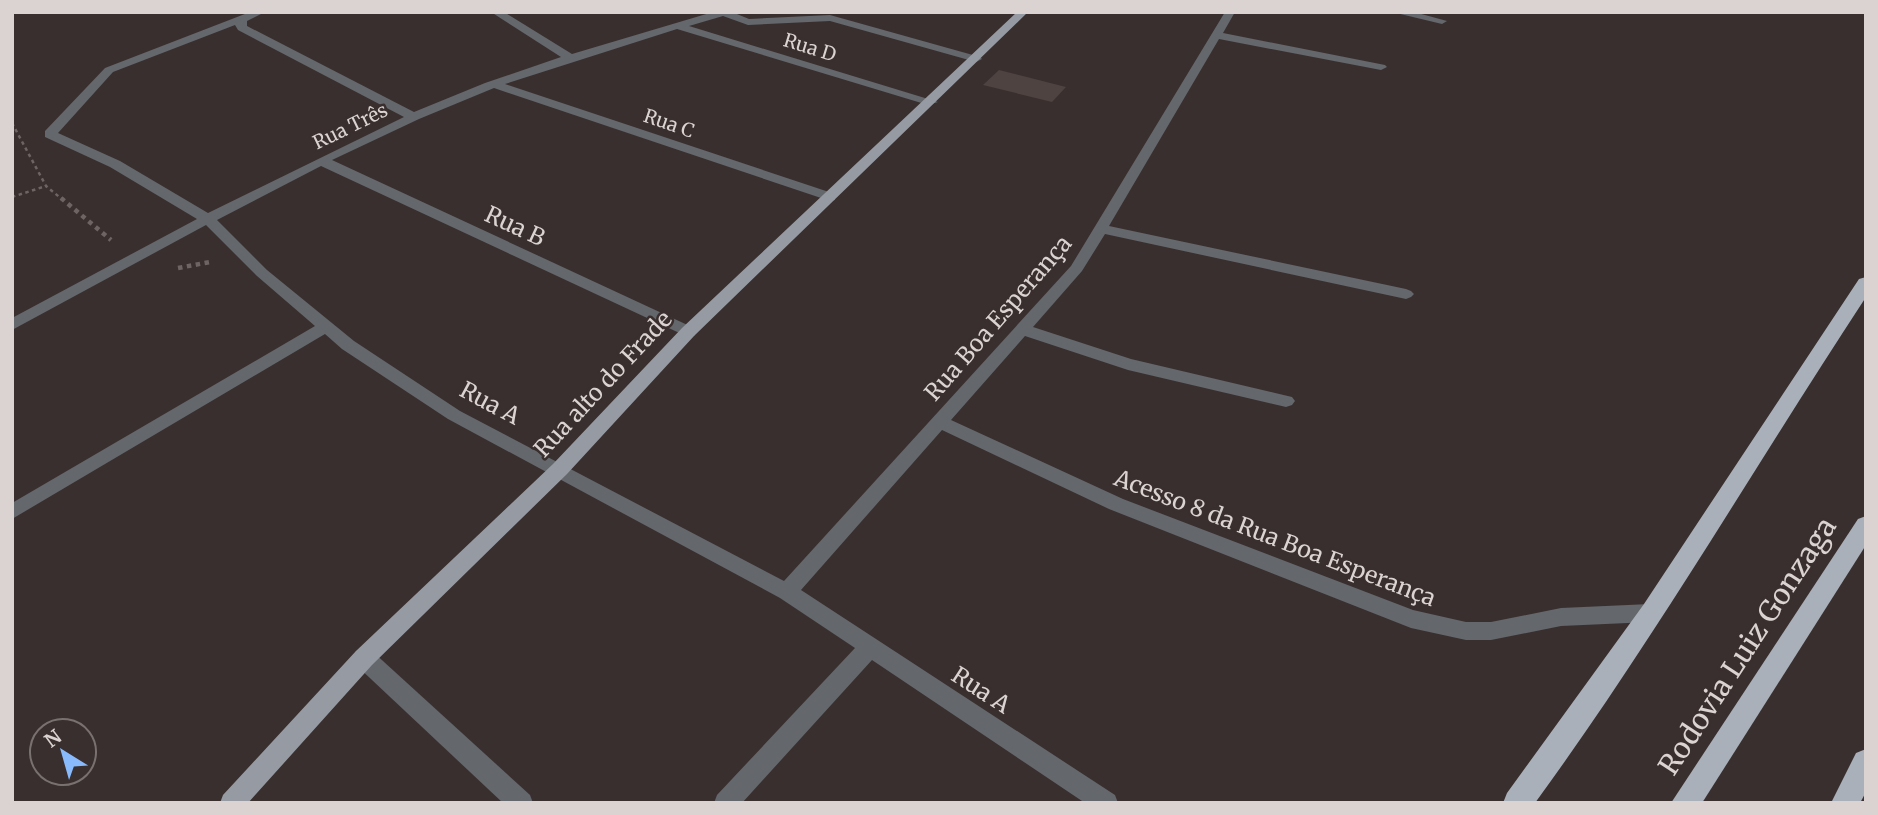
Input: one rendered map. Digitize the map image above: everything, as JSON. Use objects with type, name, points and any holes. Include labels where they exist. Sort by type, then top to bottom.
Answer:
[{"type":"highway","points":[[1517,803],[1558,750],[1650,613],[1866,283]]},
{"type":"highway","name":"Rodovia Luiz Gonzaga","points":[[1685,803],[1866,525]]},
{"type":"highway","points":[[1845,803],[1866,762]]},
{"type":"main road","name":"Rua alto do Frade","points":[[232,803],[364,658],[560,469],[688,332],[932,102],[1023,12]]},
{"type":"street","points":[[260,12],[243,19],[240,23],[242,28],[414,117]]},
{"type":"street","points":[[495,12],[572,58]]},
{"type":"street","name":"Rua Boa Esperança","points":[[787,592],[1077,268],[1230,12]]},
{"type":"street","points":[[1397,12],[1442,21]]},
{"type":"street","name":"Rua Três","points":[[12,325],[322,161],[414,117],[572,58],[723,13]]},
{"type":"street","name":"Rua D","points":[[723,13],[748,22],[830,18],[976,59]]},
{"type":"street","name":"Rua A","points":[[243,19],[109,70],[50,134],[115,164],[209,220],[262,273],[348,345],[454,415],[787,592],[1105,803]]},
{"type":"street","name":"Rua D","points":[[677,26],[932,102]]},
{"type":"street","points":[[1216,35],[1381,67]]},
{"type":"street","name":"Rua C","points":[[496,85],[831,197]]},
{"type":"street","name":"Rua B","points":[[322,161],[688,332]]},
{"type":"street","points":[[1102,229],[1406,294]]},
{"type":"street","points":[[12,512],[326,326]]},
{"type":"street","points":[[1024,330],[1128,364],[1286,401]]},
{"type":"street","name":"Acesso 8 da Rua Boa Esperança","points":[[938,421],[1116,504],[1411,620],[1466,631],[1491,631],[1561,617],[1650,613]]},
{"type":"street","points":[[726,803],[869,648]]},
{"type":"street","points":[[364,658],[521,803]]},
{"type":"path","points":[[12,123],[46,186],[134,260],[173,269],[246,256]]},
{"type":"path","points":[[12,197],[46,186]]},
{"type":"building","points":[[999,70],[1066,87],[1052,102],[983,85]]}]
